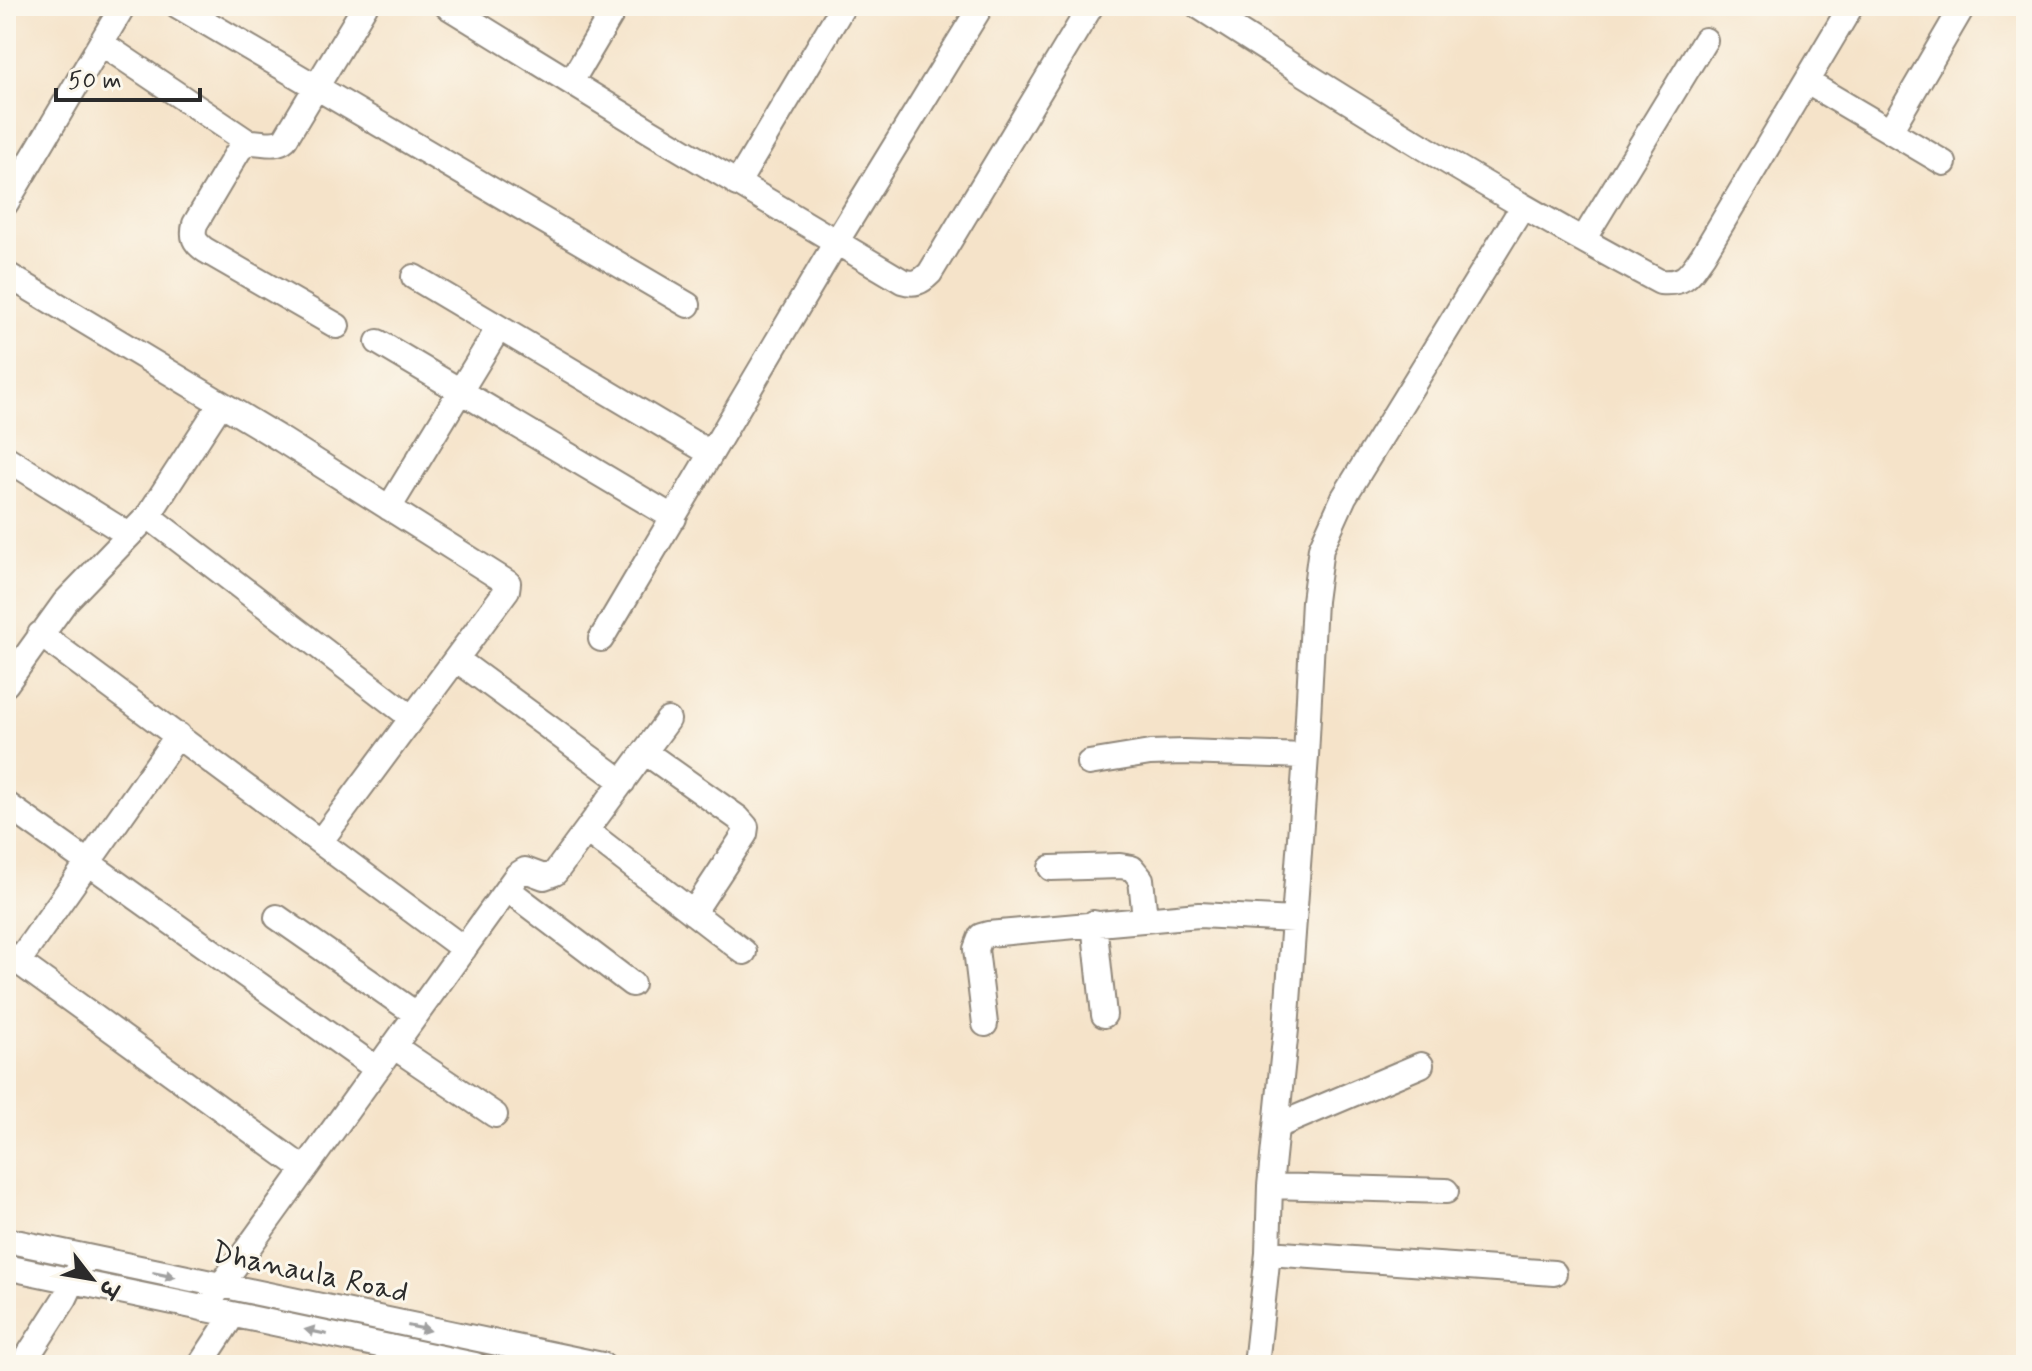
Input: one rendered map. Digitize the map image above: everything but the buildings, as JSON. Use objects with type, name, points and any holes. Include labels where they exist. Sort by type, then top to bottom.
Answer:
[{"type":"street","points":[[6,203],[123,6]]},
{"type":"street","points":[[178,6],[688,305]]},
{"type":"street","points":[[101,43],[248,142],[280,144],[365,6]]},
{"type":"street","points":[[571,82],[616,6]]},
{"type":"street","points":[[737,184],[843,6]]},
{"type":"street","points":[[601,639],[835,244],[981,6]]},
{"type":"street","points":[[455,8],[835,244],[912,284],[922,281],[930,273],[1091,6]]},
{"type":"street","points":[[1198,6],[1345,100],[1523,206],[1660,282],[1677,284],[1689,275],[1703,255],[1851,6]]},
{"type":"street","points":[[1890,131],[1963,6]]},
{"type":"street","points":[[1583,240],[1705,40]]},
{"type":"street","points":[[1807,82],[1944,163]]},
{"type":"street","points":[[248,142],[239,150],[195,224],[192,235],[196,243],[337,326]]},
{"type":"street","points":[[1256,1365],[1268,1253],[1270,1186],[1294,920],[1314,601],[1321,548],[1344,497],[1523,206]]},
{"type":"street","points":[[6,274],[282,440],[508,583],[507,590],[320,842]]},
{"type":"street","points":[[414,277],[710,453]]},
{"type":"street","points":[[389,508],[498,329]]},
{"type":"street","points":[[378,342],[674,518]]},
{"type":"street","points":[[6,684],[65,602],[148,516],[220,405]]},
{"type":"street","points":[[6,458],[129,535]]},
{"type":"street","points":[[148,516],[412,718]]},
{"type":"street","points":[[40,634],[464,949]]},
{"type":"street","points":[[456,659],[623,782]]},
{"type":"street","points":[[204,1309],[517,875],[525,870],[540,877],[552,876],[668,720]]},
{"type":"street","points":[[178,735],[87,862],[12,958],[304,1169]]},
{"type":"street","points":[[645,752],[738,818],[746,827],[745,834],[693,913]]},
{"type":"street","points":[[1089,763],[1150,753],[1306,756]]},
{"type":"street","points":[[6,804],[377,1069]]},
{"type":"street","points":[[587,831],[744,952]]},
{"type":"street","points":[[1051,868],[1132,868],[1141,879],[1145,919]]},
{"type":"street","points":[[507,889],[632,984]]},
{"type":"street","points":[[985,1024],[976,949],[981,936],[1199,915],[1294,920]]},
{"type":"street","points":[[277,917],[416,1014]]},
{"type":"street","points":[[1094,923],[1104,1015]]},
{"type":"street","points":[[393,1046],[495,1115]]},
{"type":"street","points":[[1277,1126],[1421,1065]]},
{"type":"street","points":[[1270,1186],[1446,1191]]},
{"type":"street","name":"Dhanaula Road","points":[[6,1240],[602,1365]]},
{"type":"street","points":[[1268,1253],[1554,1273]]},
{"type":"street","points":[[22,1365],[73,1282],[82,1258]]},
{"type":"street","name":"Dhanaula Road","points":[[6,1267],[475,1365]]},
{"type":"street","points":[[200,1365],[233,1315]]}]
